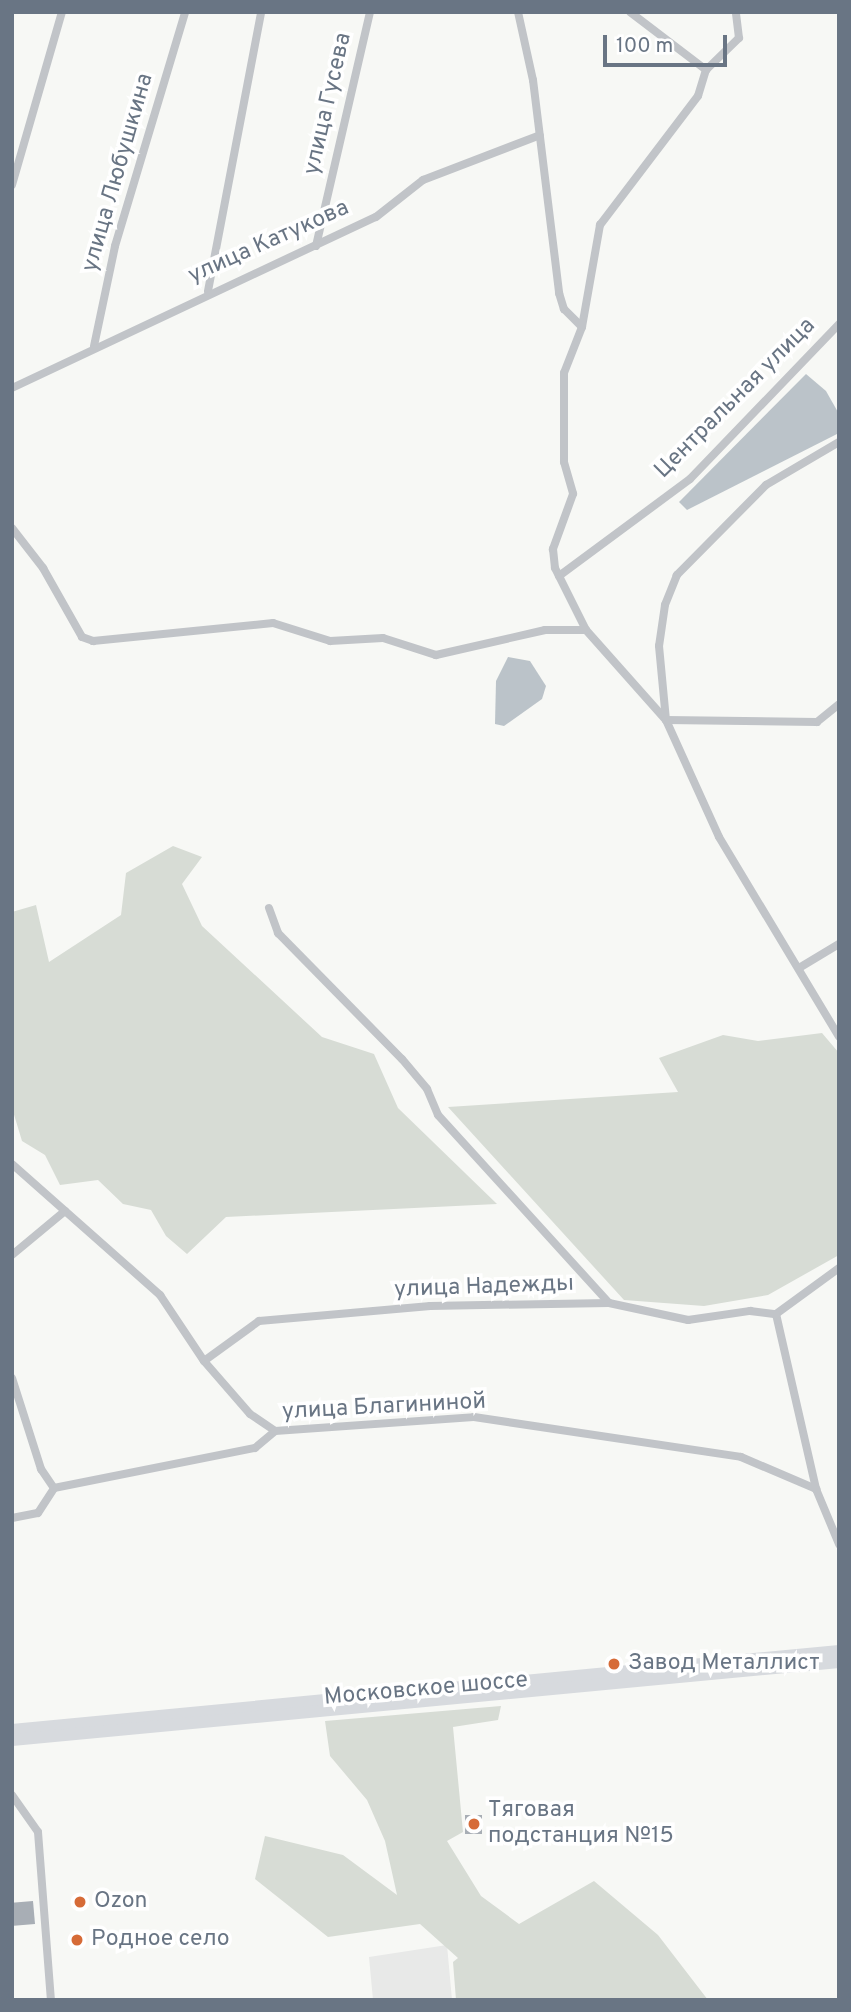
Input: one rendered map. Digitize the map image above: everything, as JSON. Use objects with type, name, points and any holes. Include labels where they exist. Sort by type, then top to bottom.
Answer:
[{"type":"main road","name":"Московское шоссе","points":[[12,1730],[839,1651]]},
{"type":"main road","name":"Московское шоссе","points":[[12,1740],[839,1662]]},
{"type":"street","points":[[12,186],[62,12]]},
{"type":"street","name":"улица Любушкина","points":[[94,346],[116,246],[184,12]]},
{"type":"street","points":[[208,291],[261,12]]},
{"type":"street","name":"улица Гусева","points":[[316,246],[370,12]]},
{"type":"street","points":[[518,12],[540,135],[559,293],[582,327]]},
{"type":"street","points":[[630,12],[706,70]]},
{"type":"street","points":[[736,12],[739,38],[706,70],[698,96],[600,225],[582,327],[564,373],[564,462],[573,494],[554,549],[559,576],[586,630],[666,720],[719,837],[839,1037]]},
{"type":"street","name":"улица Катукова","points":[[12,388],[208,291],[316,246],[376,217],[423,180],[540,135]]},
{"type":"street","name":"Центральная улица","points":[[559,576],[690,479],[839,324]]},
{"type":"street","points":[[666,720],[659,646],[665,605],[677,575],[766,485],[839,442]]},
{"type":"street","points":[[12,528],[43,568],[82,637],[93,641],[273,623],[330,641],[383,638],[436,655],[545,630],[586,630]]},
{"type":"street","points":[[666,720],[817,722],[839,704]]},
{"type":"street","points":[[269,908],[278,933],[402,1059],[427,1089],[438,1115],[609,1303]]},
{"type":"street","points":[[799,968],[839,944]]},
{"type":"street","points":[[12,1164],[160,1295],[204,1361],[250,1414],[275,1431]]},
{"type":"street","points":[[12,1255],[65,1211]]},
{"type":"street","points":[[839,1268],[776,1314],[817,1489],[839,1544]]},
{"type":"street","name":"улица Надежды","points":[[204,1361],[259,1321],[429,1306],[609,1303],[688,1320],[750,1311],[776,1314]]},
{"type":"street","points":[[12,1378],[41,1469],[54,1488],[38,1513],[12,1518]]},
{"type":"street","name":"улица Благининой","points":[[54,1488],[255,1448],[275,1431],[474,1417],[741,1457],[817,1489]]},
{"type":"street","points":[[12,1794],[38,1832],[51,2000]]},
{"type":"shaded area","points":[[806,374],[826,391],[839,414],[839,433],[687,510],[679,502]]},
{"type":"shaded area","points":[[508,657],[530,661],[546,686],[542,699],[504,726],[495,724],[496,681]]},
{"type":"shaded area","points":[[173,846],[202,857],[182,884],[202,926],[322,1037],[374,1054],[398,1108],[497,1204],[226,1217],[187,1254],[166,1236],[151,1210],[123,1204],[98,1180],[60,1185],[45,1155],[22,1141],[12,1108],[12,912],[36,905],[49,962],[121,915],[126,873]]},
{"type":"shaded area","points":[[822,1033],[839,1053],[839,1255],[768,1295],[704,1306],[624,1300],[448,1107],[678,1092],[659,1058],[723,1035],[758,1041]]},
{"type":"shaded area","points":[[501,1706],[498,1720],[453,1727],[463,1832],[447,1841],[481,1896],[519,1924],[594,1881],[658,1935],[708,2000],[456,2000],[453,1962],[458,1958],[420,1924],[328,1937],[255,1879],[265,1836],[343,1855],[397,1895],[385,1841],[367,1800],[330,1756],[325,1721]]},
{"type":"shaded area","points":[[447,1945],[452,2000],[373,2000],[369,1957]]},
{"type":"building","name":"Тяговая подстанция №15","points":[[465,1815],[482,1815],[482,1834],[465,1834]]},
{"type":"building","points":[[33,1901],[35,1924],[14,1926],[12,1903]]},
{"type":"place","name":"Завод Металлист","points":[[614,1664]]},
{"type":"place","name":"Тяговая подстанция №15","points":[[474,1824]]},
{"type":"place","name":"Ozon","points":[[80,1902]]},
{"type":"place","name":"Родное село","points":[[77,1940]]}]
